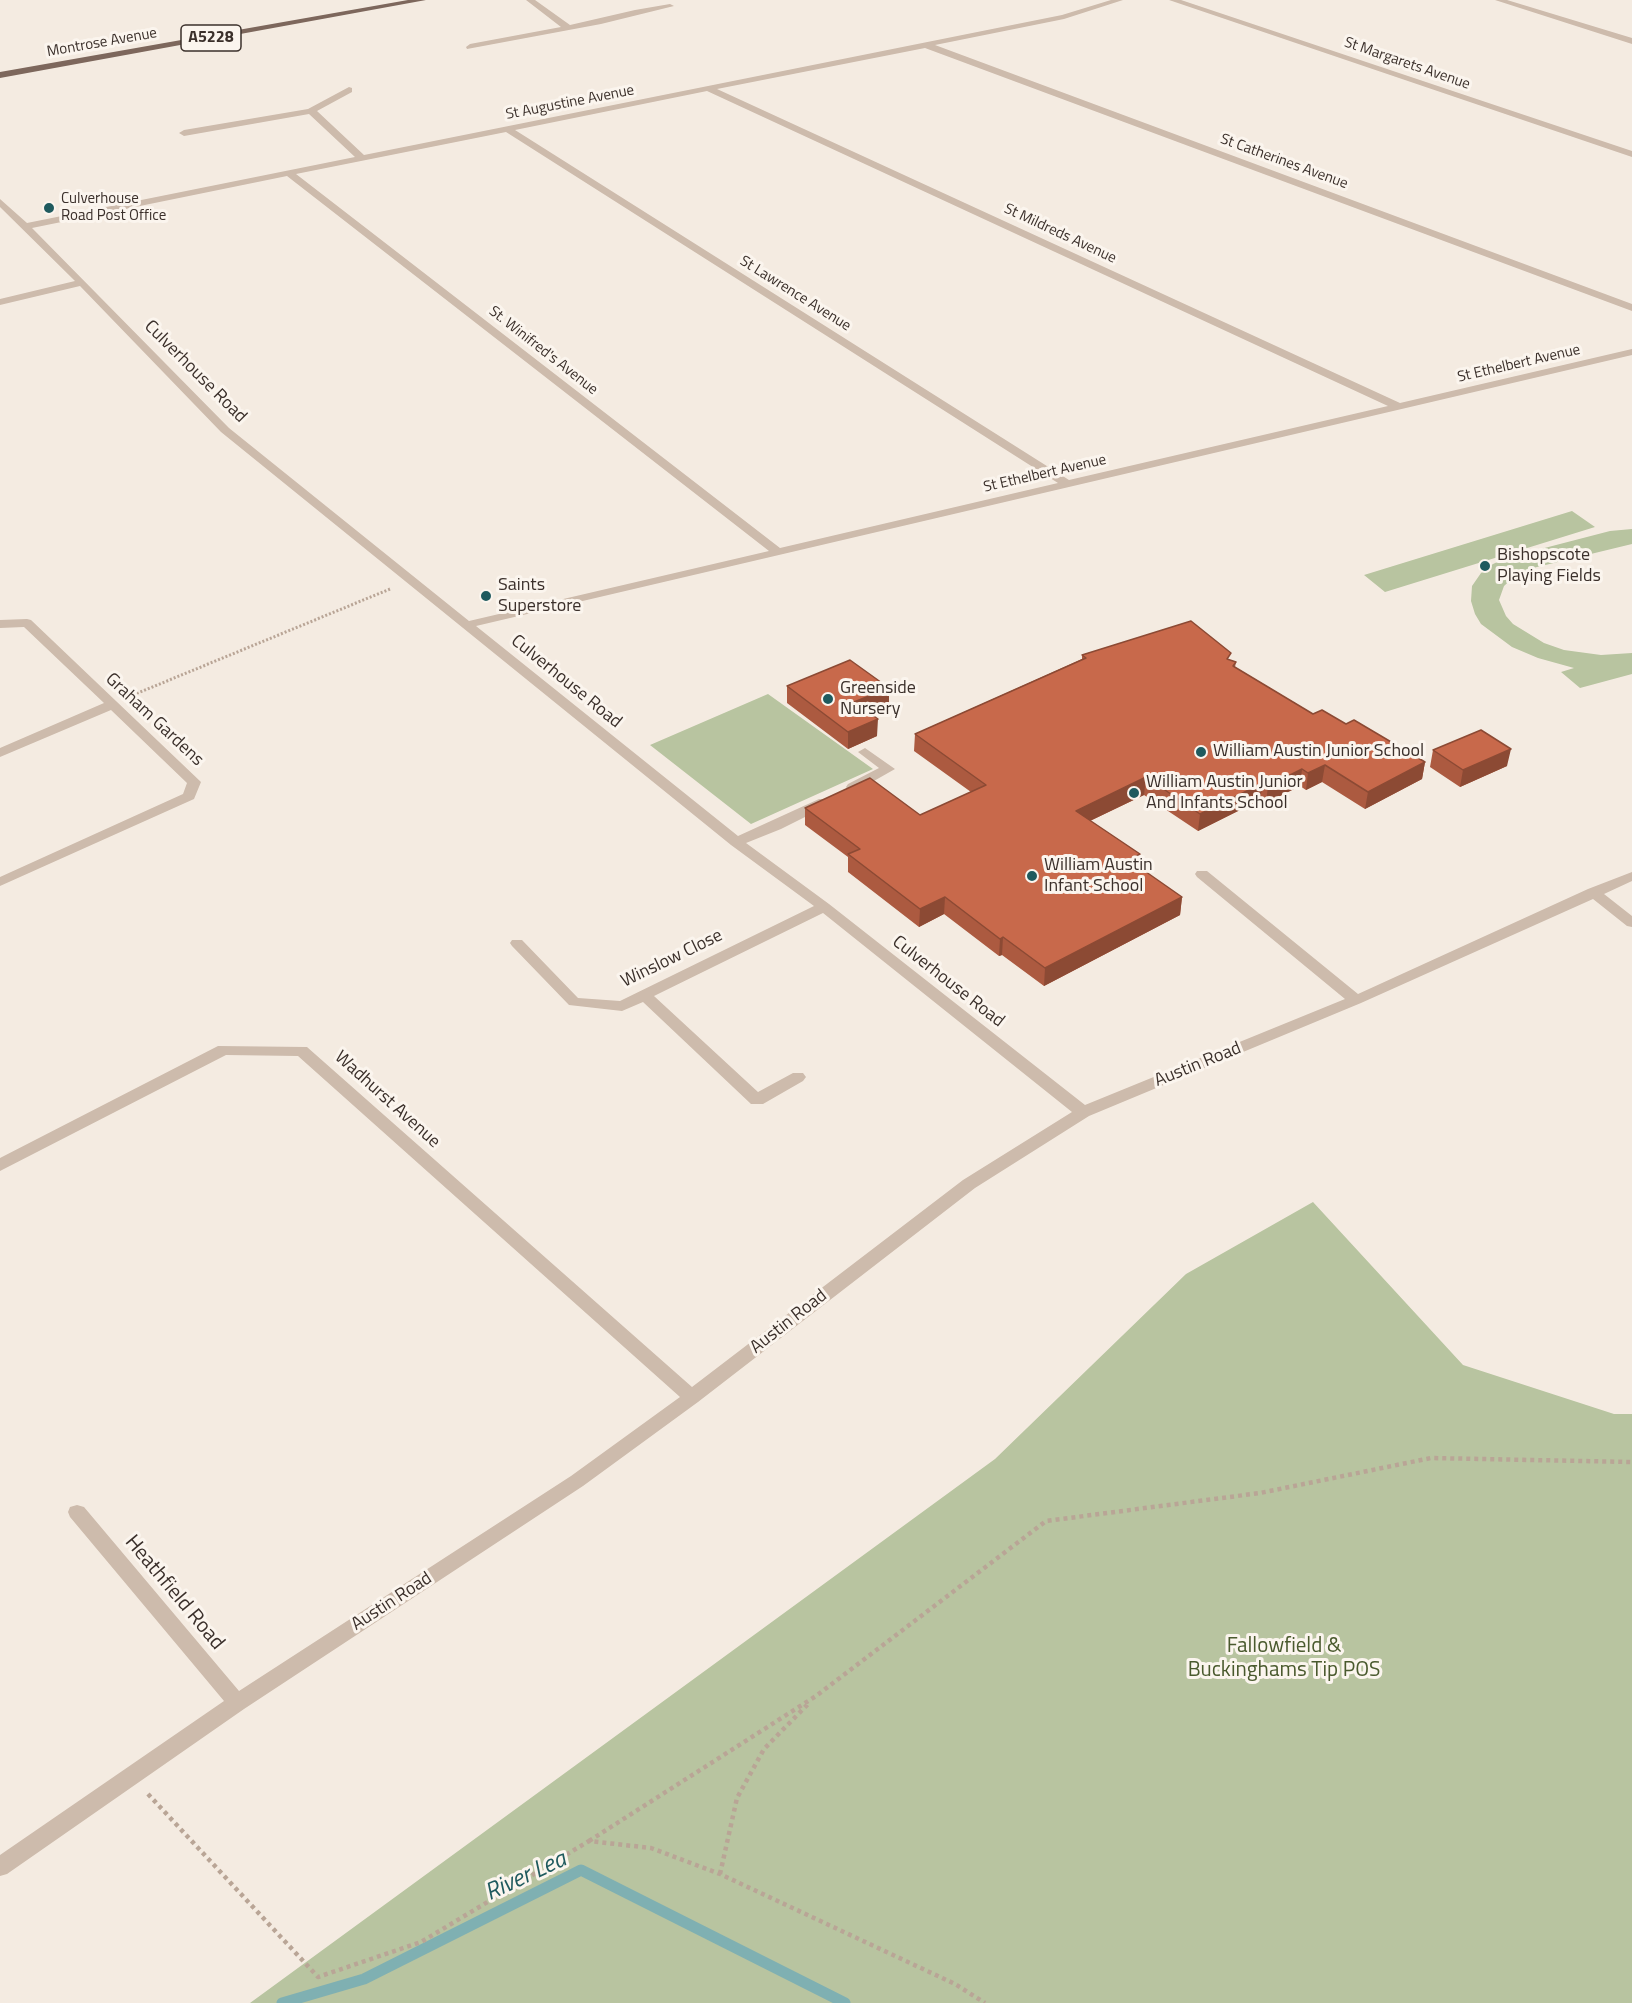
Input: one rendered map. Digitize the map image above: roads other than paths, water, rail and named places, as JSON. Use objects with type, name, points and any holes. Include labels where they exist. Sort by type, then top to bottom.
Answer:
[{"type":"main road","name":"Montrose Avenue","points":[[0,75],[422,0]]},
{"type":"street","points":[[530,0],[568,28]]},
{"type":"street","name":"St Augustine Avenue","points":[[25,226],[1064,17],[1119,0]]},
{"type":"street","name":"St Margarets Avenue","points":[[1173,0],[1632,154]]},
{"type":"street","points":[[1502,0],[1632,41]]},
{"type":"street","points":[[470,46],[601,22],[635,12],[670,6]]},
{"type":"street","name":"St Catherines Avenue","points":[[926,45],[1632,308]]},
{"type":"street","name":"St Mildreds Avenue","points":[[710,89],[1399,407]]},
{"type":"street","points":[[184,133],[311,111],[349,90]]},
{"type":"street","points":[[311,111],[362,158]]},
{"type":"street","name":"St Lawrence Avenue","points":[[507,129],[1067,484]]},
{"type":"street","name":"St. Winifred's Avenue","points":[[290,174],[778,552]]},
{"type":"street","name":"Culverhouse Road","points":[[0,202],[82,282],[225,430],[736,842],[824,907],[1083,1112]]},
{"type":"street","points":[[0,302],[82,282]]},
{"type":"street","name":"St Ethelbert Avenue","points":[[466,625],[1632,352]]},
{"type":"street","name":"Graham Gardens","points":[[0,624],[27,623],[194,782],[189,796],[0,882]]},
{"type":"street","points":[[0,753],[111,705]]},
{"type":"street","points":[[736,842],[776,826],[888,769],[865,752]]},
{"type":"street","points":[[1202,874],[1356,1000]]},
{"type":"street","name":"Austin Road","points":[[0,1867],[237,1703],[577,1481],[692,1397],[969,1184],[1083,1112],[1356,1000],[1632,876]]},
{"type":"street","points":[[1593,892],[1632,923]]},
{"type":"street","name":"Winslow Close","points":[[517,943],[574,1002],[622,1006],[824,907]]},
{"type":"street","points":[[644,995],[758,1100],[798,1077]]},
{"type":"street","name":"Wadhurst Avenue","points":[[0,1165],[223,1050],[302,1051],[692,1397]]},
{"type":"street","name":"Heathfield Road","points":[[76,1512],[237,1703]]},
{"type":"waterway","name":"River Lea","points":[[282,2003],[364,1979],[581,1870],[845,2003]]},
{"type":"place","name":"Culverhouse Road Post Office","points":[[49,208]]},
{"type":"place","name":"Bishopscote Playing Fields","points":[[1485,566]]},
{"type":"place","name":"Saints Superstore","points":[[486,596]]},
{"type":"place","name":"Greenside Nursery","points":[[828,699]]},
{"type":"place","name":"William Austin Junior School","points":[[1201,752]]},
{"type":"place","name":"William Austin Junior And Infants School","points":[[1134,793]]},
{"type":"place","name":"William Austin Infant School","points":[[1032,876]]},
{"type":"park label","name":"Fallowfield & Buckinghams Tip POS","points":[[1284,1659]]}]
